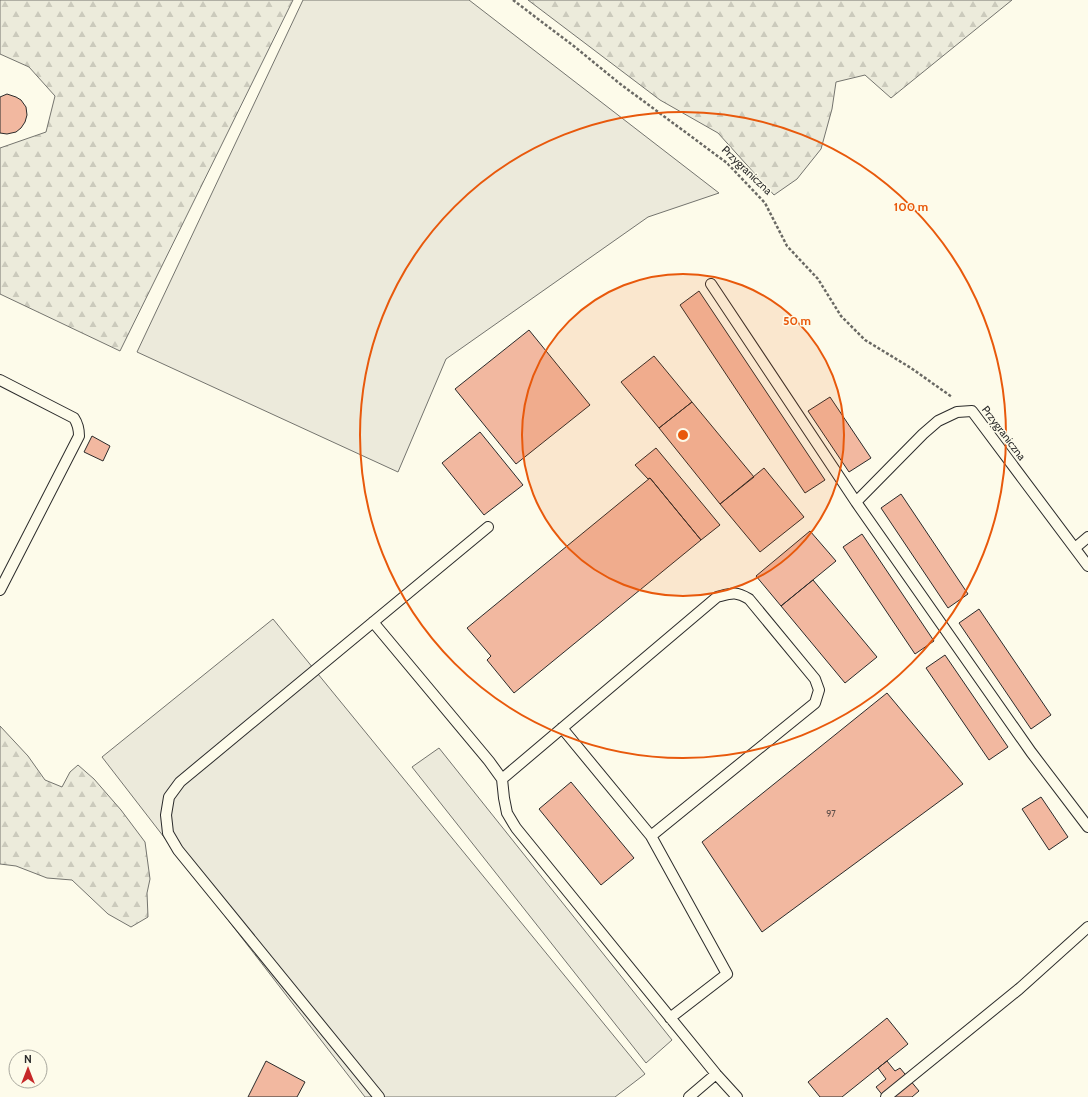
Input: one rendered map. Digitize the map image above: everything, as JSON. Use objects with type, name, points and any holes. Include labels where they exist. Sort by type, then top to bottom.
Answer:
[{"type":"lane","points":[[711,284],[856,502],[1031,752],[1088,827]]},
{"type":"lane","points":[[0,380],[74,418],[78,424],[79,436],[0,590]]},
{"type":"lane","points":[[856,502],[922,434],[938,421],[957,412],[972,410]]},
{"type":"lane","name":"Przygraniczna","points":[[972,410],[1088,566]]},
{"type":"lane","points":[[379,1097],[178,850],[168,833],[166,815],[169,797],[180,782],[488,527]]},
{"type":"lane","points":[[1075,548],[1088,537]]},
{"type":"lane","points":[[502,779],[717,597],[730,593],[741,594],[749,600],[815,679],[819,690],[815,703],[651,836]]},
{"type":"lane","points":[[373,622],[502,779],[507,813],[516,828],[716,1074],[737,1097]]},
{"type":"lane","points":[[562,728],[651,836],[727,974],[670,1018]]},
{"type":"lane","points":[[886,1097],[1019,988],[1088,928]]},
{"type":"lane","points":[[689,1097],[716,1074]]},
{"type":"path","name":"Przygraniczna","points":[[513,0],[575,47],[619,83],[726,163],[765,203],[787,246],[818,279],[841,316],[865,340],[911,368],[972,410]]},
{"type":"green space","points":[[0,0],[293,0],[120,351],[0,294],[0,148],[46,132],[55,96],[29,67],[0,54]]},
{"type":"green space","points":[[528,0],[1012,0],[891,98],[865,75],[836,82],[832,109],[821,149],[797,179],[774,195],[718,133],[660,100]]},
{"type":"green space","points":[[0,726],[28,756],[45,780],[62,787],[70,772],[78,765],[94,779],[121,810],[145,842],[150,879],[147,893],[148,917],[131,927],[108,914],[72,880],[47,878],[16,866],[0,864]]},
{"type":"shaded area","points":[[303,0],[469,0],[719,193],[648,217],[446,359],[398,472],[137,352]]},
{"type":"shaded area","points":[[273,619],[645,1074],[615,1097],[365,1097],[102,757]]},
{"type":"shaded area","points":[[439,748],[672,1040],[646,1063],[412,767]]},
{"type":"building","points":[[7,94],[21,100],[26,107],[27,115],[21,128],[16,132],[7,134],[0,133],[0,97]]},
{"type":"building","points":[[699,291],[825,480],[805,493],[680,305]]},
{"type":"building","points":[[529,330],[590,405],[516,464],[455,389]]},
{"type":"building","points":[[654,356],[692,402],[659,428],[621,382]]},
{"type":"building","points":[[830,397],[871,458],[849,472],[808,411]]},
{"type":"building","points":[[692,402],[754,477],[720,504],[659,428]]},
{"type":"building","points":[[480,432],[523,485],[484,515],[442,463]]},
{"type":"building","points":[[92,436],[110,446],[103,461],[84,452]]},
{"type":"building","points":[[656,448],[720,525],[701,540],[650,478],[648,479],[635,465]]},
{"type":"building","points":[[764,468],[804,517],[760,552],[720,504]]},
{"type":"building","points":[[650,478],[701,540],[514,693],[487,660],[491,656],[467,628]]},
{"type":"building","points":[[901,494],[968,594],[948,608],[881,508]]},
{"type":"building","points":[[810,531],[836,561],[781,606],[756,576]]},
{"type":"building","points":[[862,534],[934,641],[915,654],[843,547]]},
{"type":"building","points":[[813,580],[877,657],[845,683],[781,606]]},
{"type":"building","points":[[979,609],[1051,715],[1031,729],[959,623]]},
{"type":"building","points":[[945,655],[1008,747],[989,760],[926,668]]},
{"type":"building","points":[[887,693],[963,784],[762,932],[702,842]]},
{"type":"building","points":[[571,782],[634,858],[601,885],[539,809]]},
{"type":"building","points":[[1041,797],[1068,837],[1049,850],[1022,809]]},
{"type":"building","points":[[887,1018],[908,1044],[842,1097],[820,1097],[808,1082]]},
{"type":"building","points":[[266,1061],[305,1082],[297,1097],[248,1097]]},
{"type":"building","points":[[887,1061],[895,1071],[900,1068],[919,1091],[912,1097],[884,1097],[876,1087],[886,1079],[878,1068]]}]
